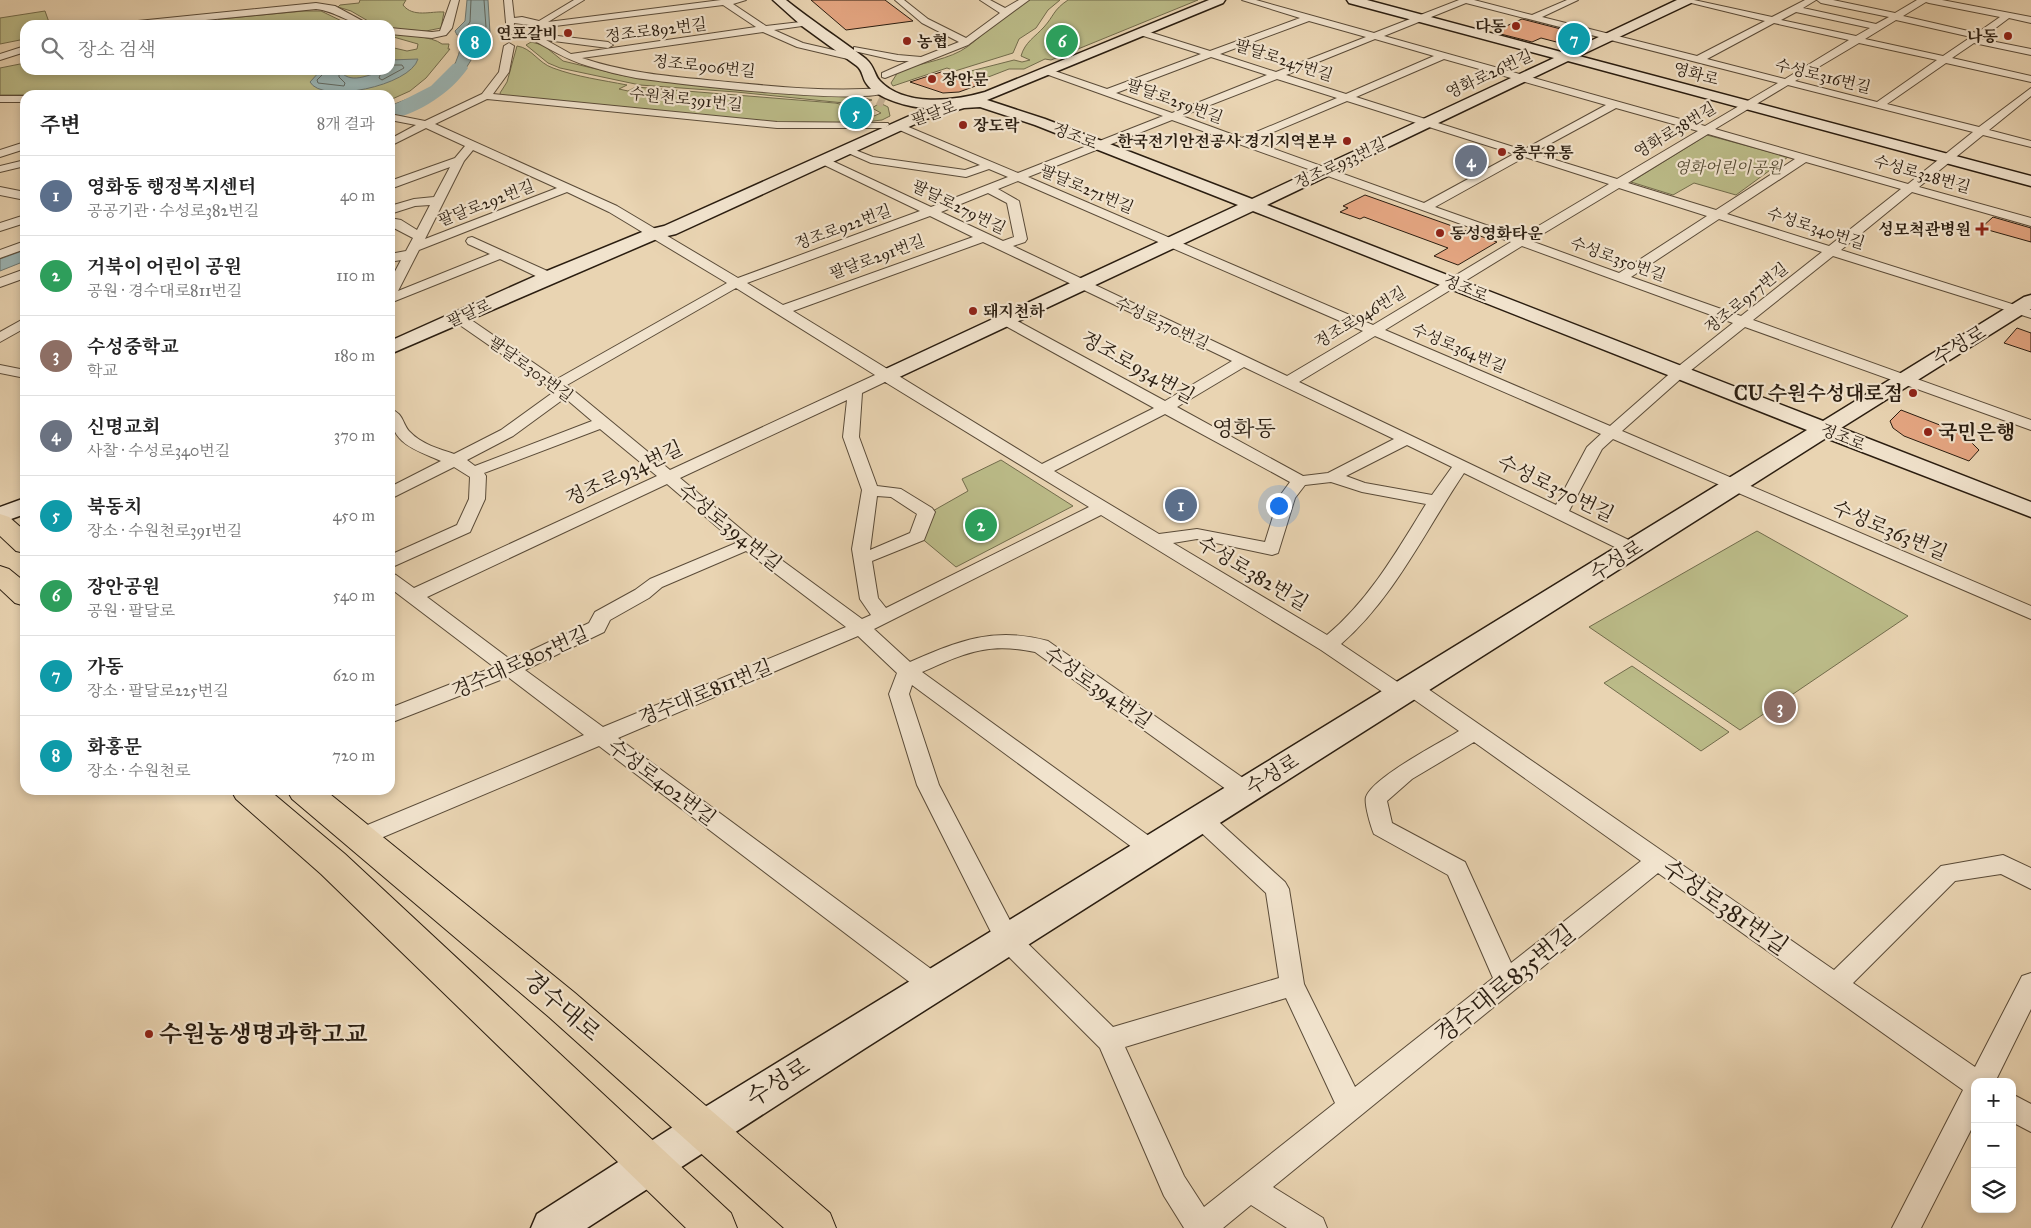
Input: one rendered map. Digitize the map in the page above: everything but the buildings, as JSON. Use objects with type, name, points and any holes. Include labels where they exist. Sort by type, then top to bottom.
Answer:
[{"type":"main road","points":[[0,522],[20,540]]},
{"type":"main road","points":[[0,575],[20,593]]},
{"type":"main road","points":[[253,795],[332,864],[716,1228]]},
{"type":"main road","name":"경수대로","points":[[309,795],[450,909],[704,1128],[815,1228]]},
{"type":"street","points":[[395,31],[432,35],[443,33],[447,28],[456,0]]},
{"type":"street","points":[[395,140],[486,96],[500,80],[504,72],[510,43],[508,0]]},
{"type":"street","points":[[510,43],[539,32],[542,24],[580,0]]},
{"type":"street","points":[[509,21],[522,20],[542,24],[742,0]]},
{"type":"street","points":[[779,0],[806,23],[855,53]]},
{"type":"street","points":[[790,0],[855,53],[868,69],[872,82],[885,92],[894,108],[896,114],[891,124]]},
{"type":"street","points":[[899,0],[925,21],[966,42]]},
{"type":"street","points":[[984,0],[1005,12]]},
{"type":"street","name":"팔달로","points":[[653,234],[656,225],[891,124],[979,92],[1202,0]]},
{"type":"street","name":"팔달로","points":[[395,346],[549,277],[653,234],[670,230],[845,149],[891,124],[990,95],[1218,0]]},
{"type":"street","name":"수성로328번길","points":[[1246,0],[2031,222]]},
{"type":"street","points":[[1098,145],[1466,0]]},
{"type":"street","name":"수성로316번길","points":[[1466,0],[2031,144]]},
{"type":"street","points":[[1532,18],[1574,0]]},
{"type":"street","points":[[1685,0],[2031,79]]},
{"type":"street","name":"영화로26번길","points":[[1428,122],[1685,0]]},
{"type":"street","points":[[1697,60],[1812,0]]},
{"type":"street","points":[[1821,0],[1896,17],[2031,52]]},
{"type":"street","name":"영화로38번길","points":[[1519,242],[1749,106],[1922,0]]},
{"type":"street","points":[[1928,0],[2031,20]]},
{"type":"street","points":[[885,92],[897,68],[930,58],[966,42],[1022,1]]},
{"type":"street","name":"영화로","points":[[1363,1],[1565,57],[2031,181]]},
{"type":"street","points":[[725,2],[764,29],[800,45],[898,58],[930,58]]},
{"type":"street","points":[[177,20],[316,6],[332,8],[355,20]]},
{"type":"street","points":[[1796,9],[1878,27]]},
{"type":"street","points":[[1879,105],[2007,16]]},
{"type":"street","points":[[1211,54],[1308,18]]},
{"type":"street","name":"정조로892번길","points":[[569,57],[632,47],[694,41],[806,23]]},
{"type":"street","name":"팔달로247번길","points":[[1140,32],[1428,122]]},
{"type":"street","points":[[530,35],[632,47]]},
{"type":"street","name":"정조로906번길","points":[[530,35],[569,57],[630,73],[690,81],[850,93],[885,92]]},
{"type":"street","points":[[0,57],[20,51]]},
{"type":"street","name":"팔달로247번길","points":[[1106,92],[1211,54]]},
{"type":"street","points":[[1348,97],[1443,56]]},
{"type":"street","name":"팔달로259번길","points":[[1046,72],[1322,171]]},
{"type":"street","points":[[1018,82],[1009,90],[1012,99],[1017,107],[1035,120]]},
{"type":"street","name":"정조로957번길","points":[[1560,513],[1595,447],[1680,372],[1744,323],[2031,91]]},
{"type":"street","name":"정조로","points":[[885,92],[917,103],[980,103],[1035,120],[2031,510]]},
{"type":"street","name":"수원천로391번길","points":[[486,96],[794,126],[891,124]]},
{"type":"street","name":"팔달로247번길","points":[[1242,142],[1348,97]]},
{"type":"street","points":[[0,99],[20,99]]},
{"type":"street","points":[[1424,208],[1615,104]]},
{"type":"street","points":[[395,119],[405,120]]},
{"type":"street","points":[[395,125],[405,120]]},
{"type":"street","name":"팔달로292번길","points":[[405,120],[426,124],[568,188],[613,209],[653,234]]},
{"type":"street","name":"수성로340번길","points":[[1428,122],[1833,250],[2026,308]]},
{"type":"street","name":"정조로933번길","points":[[1251,205],[1428,122]]},
{"type":"street","name":"팔달로271번길","points":[[891,124],[1170,243]]},
{"type":"street","points":[[0,142],[20,144]]},
{"type":"street","points":[[395,284],[459,160],[472,145]]},
{"type":"street","name":"정조로922번길","points":[[736,283],[930,212],[1098,145]]},
{"type":"street","points":[[0,154],[20,146]]},
{"type":"street","points":[[845,149],[871,160],[966,174],[990,165]]},
{"type":"street","points":[[1620,278],[1804,158]]},
{"type":"street","points":[[395,183],[459,160]]},
{"type":"street","name":"팔달로279번길","points":[[822,160],[1082,285]]},
{"type":"street","points":[[0,169],[20,164]]},
{"type":"street","name":"수성로350번길","points":[[1322,171],[1901,380]]},
{"type":"street","name":"팔달로292번길","points":[[395,256],[415,246],[568,188]]},
{"type":"street","points":[[988,188],[1013,201],[1021,239],[1002,246]]},
{"type":"street","points":[[1,192],[20,195]]},
{"type":"street","points":[[395,209],[414,203],[439,200]]},
{"type":"street","name":"정조로934번길","points":[[413,596],[1006,321],[1251,205]]},
{"type":"street","points":[[0,227],[20,221]]},
{"type":"street","points":[[395,223],[398,223],[415,246]]},
{"type":"street","points":[[653,234],[782,310],[886,376]]},
{"type":"street","name":"팔달로291번길","points":[[782,310],[984,237]]},
{"type":"street","points":[[472,241],[499,256],[549,277]]},
{"type":"street","name":"정조로946번길","points":[[1288,382],[1450,282],[1519,242]]},
{"type":"street","name":"수성로364번길","points":[[1170,243],[1733,485]]},
{"type":"street","points":[[0,254],[20,248]]},
{"type":"street","points":[[395,291],[499,256]]},
{"type":"street","points":[[0,283],[20,275]]},
{"type":"street","points":[[395,491],[507,433],[561,388],[736,283]]},
{"type":"street","name":"수성로370번길","points":[[1082,285],[1407,439],[1633,549]]},
{"type":"street","name":"수성로","points":[[551,1228],[704,1128],[1152,850],[1733,485],[1849,416],[1901,380],[2026,308]]},
{"type":"street","name":"팔달로303번길","points":[[459,318],[561,388],[668,478]]},
{"type":"street","name":"정조로934번길","points":[[1006,321],[1300,481]]},
{"type":"street","points":[[0,338],[20,325]]},
{"type":"street","name":"수성로370번길","points":[[1165,408],[1243,361]]},
{"type":"street","points":[[0,369],[20,373]]},
{"type":"street","name":"수성로382번길","points":[[886,376],[1405,690]]},
{"type":"street","points":[[1901,380],[2031,425]]},
{"type":"street","points":[[855,391],[851,437],[870,490],[861,549],[862,558],[869,599],[883,618]]},
{"type":"street","points":[[1041,471],[1165,408]]},
{"type":"street","points":[[395,417],[404,435],[464,464],[478,476],[477,499],[464,528],[395,560]]},
{"type":"street","name":"팔달로303번길","points":[[474,472],[601,423]]},
{"type":"street","points":[[1300,481],[1332,477],[1407,439]]},
{"type":"street","points":[[1328,645],[1358,618],[1385,582],[1435,501],[1461,465]]},
{"type":"street","points":[[1332,477],[1362,487],[1435,501]]},
{"type":"street","name":"수성로394번길","points":[[668,478],[748,544],[861,628],[907,671],[1152,850]]},
{"type":"street","name":"수성로382번길","points":[[1155,540],[1197,534],[1272,549],[1288,497],[1300,481]]},
{"type":"street","name":"수성로363번길","points":[[1733,485],[2031,613]]},
{"type":"street","points":[[862,558],[879,553],[918,536],[926,512],[895,493],[870,490]]},
{"type":"street","points":[[0,516],[20,507]]},
{"type":"street","name":"경수대로811번길","points":[[361,837],[861,628],[1102,508]]},
{"type":"street","name":"경수대로805번길","points":[[395,714],[509,669],[598,628],[602,616],[642,594],[656,582],[748,544]]},
{"type":"street","name":"수성로402번길","points":[[395,583],[934,985]]},
{"type":"street","name":"수성로394번길","points":[[907,671],[959,649],[991,641],[1019,641],[1041,646],[1245,791]]},
{"type":"street","points":[[907,671],[899,694],[928,785],[1007,939],[1109,1040],[1292,985]]},
{"type":"street","name":"수성로381번길","points":[[1405,690],[1475,732],[1971,1080]]},
{"type":"street","points":[[1475,732],[1404,773],[1376,799],[1382,828],[1457,869],[1507,982]]},
{"type":"street","points":[[1200,819],[1278,889],[1292,985],[1351,1107]]},
{"type":"street","name":"경수대로835번길","points":[[1109,1040],[1174,1186],[1200,1228],[1251,1189],[1658,860]]},
{"type":"street","points":[[1835,985],[1949,873],[2004,864],[2031,879]]},
{"type":"street","points":[[1983,1078],[2031,984]]},
{"type":"street","points":[[1906,1228],[1971,1102]]},
{"type":"street","points":[[2016,1110],[2031,1119]]},
{"type":"street","points":[[1251,1189],[1313,1228]]},
{"type":"green space","points":[[360,0],[406,0],[403,5],[417,13],[444,12],[441,28],[426,31],[395,29],[395,20],[366,20],[351,11],[338,7],[340,5],[359,3]]},
{"type":"green space","points":[[1029,0],[1060,0],[1048,10],[1036,28],[1019,39],[1013,53],[955,71],[947,68],[893,86],[891,83],[898,72],[903,69],[945,58],[967,47],[1012,9]]},
{"type":"green space","points":[[1068,0],[1198,0],[1051,60],[1045,59],[1024,69],[1009,69],[978,81],[967,72],[1014,60],[1022,62],[1030,60],[1021,56],[1025,47],[1044,27],[1056,10]]},
{"type":"green space","points":[[45,11],[48,20],[20,20],[20,40],[0,44],[0,18]]},
{"type":"green space","points":[[321,11],[340,20],[218,20]]},
{"type":"green space","points":[[395,34],[431,39],[442,44],[449,44],[448,49],[450,49],[426,78],[410,91],[395,98],[395,90],[20,90],[20,95],[0,95],[0,68],[20,64],[20,75],[395,75],[395,48],[407,51],[417,49],[418,44],[395,37]]},
{"type":"green space","points":[[531,42],[543,45],[563,61],[625,76],[856,96],[872,100],[854,104],[736,92],[640,85],[560,68],[548,63],[526,45]]},
{"type":"green space","points":[[517,46],[527,50],[548,66],[580,76],[627,85],[619,89],[628,91],[636,87],[835,103],[850,106],[852,109],[848,113],[854,116],[863,112],[874,116],[881,113],[872,108],[880,103],[888,107],[890,116],[882,120],[847,124],[771,123],[501,96],[500,93],[507,82]]},
{"type":"green space","name":"영화어린이공원","points":[[1707,135],[1788,157],[1736,195],[1694,183],[1673,195],[1631,182]]},
{"type":"green space","points":[[1001,460],[1073,506],[956,567],[920,537],[931,512],[968,491],[962,479]]},
{"type":"green space","points":[[1757,531],[1908,616],[1740,730],[1589,627]]},
{"type":"green space","points":[[1632,666],[1729,732],[1701,751],[1604,683]]},
{"type":"water","points":[[467,0],[488,0],[490,33],[486,33],[482,44],[477,47],[462,73],[442,90],[395,110],[395,104],[429,90],[449,74],[456,62],[462,35],[457,35],[455,31],[465,21]]},
{"type":"water","points":[[418,59],[412,69],[399,77],[366,89],[327,90],[318,88],[310,82],[316,75],[345,75],[360,78],[370,75],[395,75],[395,60]]},
{"type":"water","points":[[20,252],[20,263],[0,271],[0,259]]},
{"type":"waterway","points":[[395,112],[437,90],[459,68]]},
{"type":"tunnel","points":[[879,98],[885,101]]},
{"type":"place","name":"다동","points":[[1516,26]]},
{"type":"place","name":"연포갈비","points":[[568,33]]},
{"type":"place","name":"나동","points":[[2008,36]]},
{"type":"place","name":"가동","points":[[1574,39]]},
{"type":"place","name":"농협","points":[[907,41]]},
{"type":"place","name":"장안공원","points":[[1062,41]]},
{"type":"place","name":"화홍문","points":[[475,42]]},
{"type":"place","name":"장안문","points":[[932,79]]},
{"type":"place","name":"북동치","points":[[856,113]]},
{"type":"place","name":"장도락","points":[[963,125]]},
{"type":"place","name":"한국전기안전공사 경기지역본부","points":[[1347,141]]},
{"type":"place","name":"충무유통","points":[[1502,152]]},
{"type":"place","name":"신명교회","points":[[1471,161]]},
{"type":"place","name":"성모척관병원","points":[[1982,229]]},
{"type":"place","name":"동성영화타운","points":[[1440,233]]},
{"type":"place","name":"돼지천하","points":[[973,311]]},
{"type":"place","name":"CU 수원수성대로점","points":[[1913,393]]},
{"type":"place","name":"국민은행","points":[[1928,432]]},
{"type":"place","name":"영화동 행정복지센터","points":[[1181,505]]},
{"type":"place","name":"거북이 어린이 공원","points":[[981,525]]},
{"type":"place","name":"수성중학교","points":[[1780,707]]},
{"type":"place","name":"수원농생명과학고교","points":[[149,1034]]},
{"type":"district","name":"영화동","points":[[1244,428]]}]
